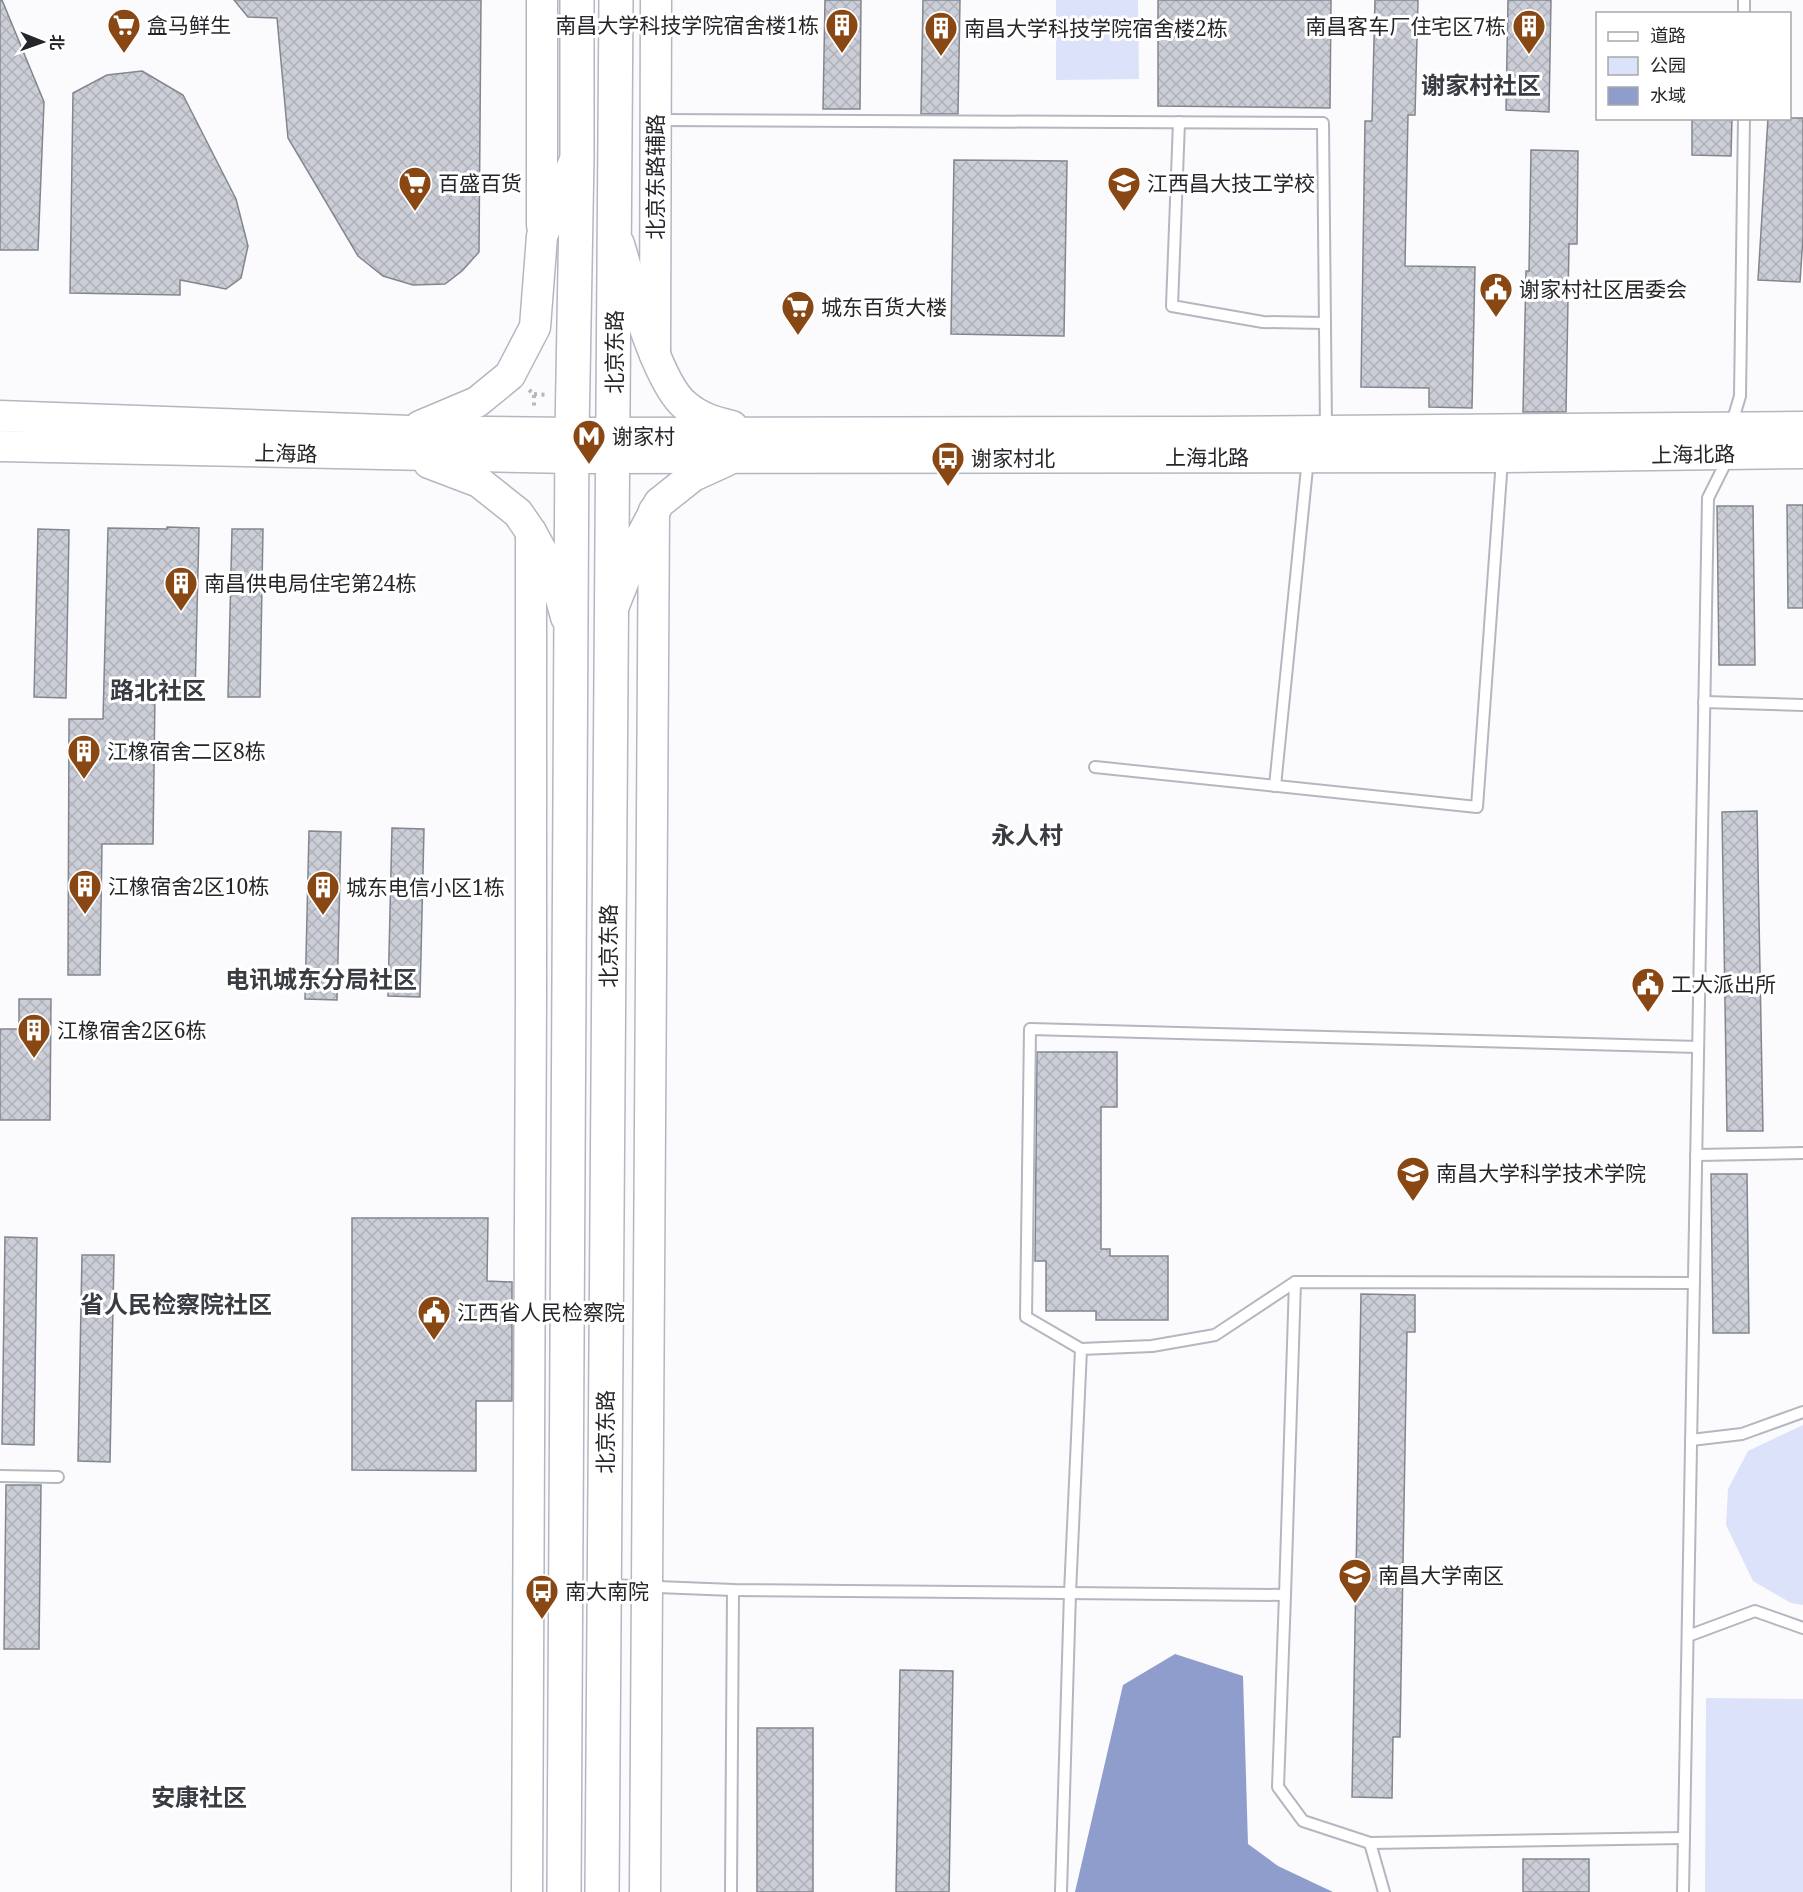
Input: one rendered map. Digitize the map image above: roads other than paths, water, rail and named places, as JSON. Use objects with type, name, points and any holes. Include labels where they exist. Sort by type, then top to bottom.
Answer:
[{"type":"main road","points":[[542,0],[542,236],[535,327],[510,375],[477,402],[410,443],[479,482],[518,513],[554,574],[571,638]]},
{"type":"main road","name":"北京东路","points":[[564,1892],[572,446],[577,0]]},
{"type":"main road","name":"北京东路","points":[[602,1892],[616,0]]},
{"type":"main road","name":"北京东路辅路","points":[[655,355],[656,0]]},
{"type":"main road","points":[[542,236],[577,157]]},
{"type":"main road","points":[[615,231],[655,355],[672,391],[684,405],[708,421],[761,433]]},
{"type":"main road","name":"上海路","points":[[0,416],[410,443]]},
{"type":"main road","name":"上海北路","points":[[612,446],[733,458],[1502,457],[1730,441],[1803,427]]},
{"type":"main road","name":"上海北路","points":[[612,446],[761,433],[1326,431],[1730,441],[1803,453]]},
{"type":"main road","name":"上海路","points":[[0,446],[410,443],[612,446]]},
{"type":"main road","points":[[610,617],[642,535],[659,503],[693,476],[733,458]]},
{"type":"main road","name":"北京东路","points":[[645,1892],[654,511]]},
{"type":"main road","points":[[526,1892],[531,532]]},
{"type":"lane","points":[[656,120],[1323,123],[1326,431]]},
{"type":"lane","points":[[1683,1892],[1708,498],[1730,441],[1740,396],[1744,120]]},
{"type":"lane","points":[[1179,122],[1172,306],[1263,322],[1325,323]]},
{"type":"lane","points":[[1275,786],[1308,457]]},
{"type":"lane","points":[[1095,767],[1478,807],[1502,457]]},
{"type":"lane","points":[[1704,702],[1803,705]]},
{"type":"lane","points":[[1694,1283],[1295,1282],[1215,1335],[1152,1346],[1081,1349],[1026,1317],[1030,1029],[1698,1047]]},
{"type":"lane","points":[[1696,1155],[1803,1153]]},
{"type":"lane","points":[[1295,1282],[1278,1787],[1303,1821],[1370,1843],[1684,1838]]},
{"type":"lane","points":[[1061,1892],[1070,1593],[1081,1349]]},
{"type":"lane","points":[[1691,1440],[1742,1434],[1803,1412]]},
{"type":"lane","points":[[0,1476],[58,1477]]},
{"type":"lane","points":[[604,1585],[733,1590],[1285,1595]]},
{"type":"lane","points":[[731,1892],[733,1590]]},
{"type":"lane","points":[[1688,1636],[1755,1611],[1803,1628]]},
{"type":"lane","points":[[1370,1843],[1384,1892]]},
{"type":"water","points":[[1175,1654],[1243,1676],[1248,1844],[1278,1866],[1333,1892],[1075,1892],[1123,1685]]},
{"type":"place","name":"盒马鲜生","points":[[124,54]]},
{"type":"place","name":"南昌大学科技学院宿舍楼1栋","points":[[842,54]]},
{"type":"place","name":"南昌客车厂住宅区7栋","points":[[1529,55]]},
{"type":"place","name":"南昌大学科技学院宿舍楼2栋","points":[[941,57]]},
{"type":"place","name":"百盛百货","points":[[415,212]]},
{"type":"place","name":"江西昌大技工学校","points":[[1124,212]]},
{"type":"place","name":"谢家村社区居委会","points":[[1496,318]]},
{"type":"place","name":"城东百货大楼","points":[[798,336]]},
{"type":"place","name":"谢家村","points":[[589,465]]},
{"type":"place","name":"谢家村北","points":[[948,487]]},
{"type":"place","name":"南昌供电局住宅第24栋","points":[[181,612]]},
{"type":"place","name":"江橡宿舍二区8栋","points":[[84,780]]},
{"type":"place","name":"江橡宿舍2区10栋","points":[[85,915]]},
{"type":"place","name":"城东电信小区1栋","points":[[323,916]]},
{"type":"place","name":"工大派出所","points":[[1648,1013]]},
{"type":"place","name":"江橡宿舍2区6栋","points":[[34,1059]]},
{"type":"place","name":"南昌大学科学技术学院","points":[[1413,1202]]},
{"type":"place","name":"江西省人民检察院","points":[[434,1341]]},
{"type":"place","name":"南昌大学南区","points":[[1355,1604]]},
{"type":"place","name":"南大南院","points":[[542,1620]]},
{"type":"district","name":"谢家村社区","points":[[1481,84]]},
{"type":"district","name":"路北社区","points":[[158,689]]},
{"type":"district","name":"永人村","points":[[1027,834]]},
{"type":"district","name":"电讯城东分局社区","points":[[321,978]]},
{"type":"district","name":"省人民检察院社区","points":[[176,1303]]},
{"type":"district","name":"安康社区","points":[[199,1796]]}]
